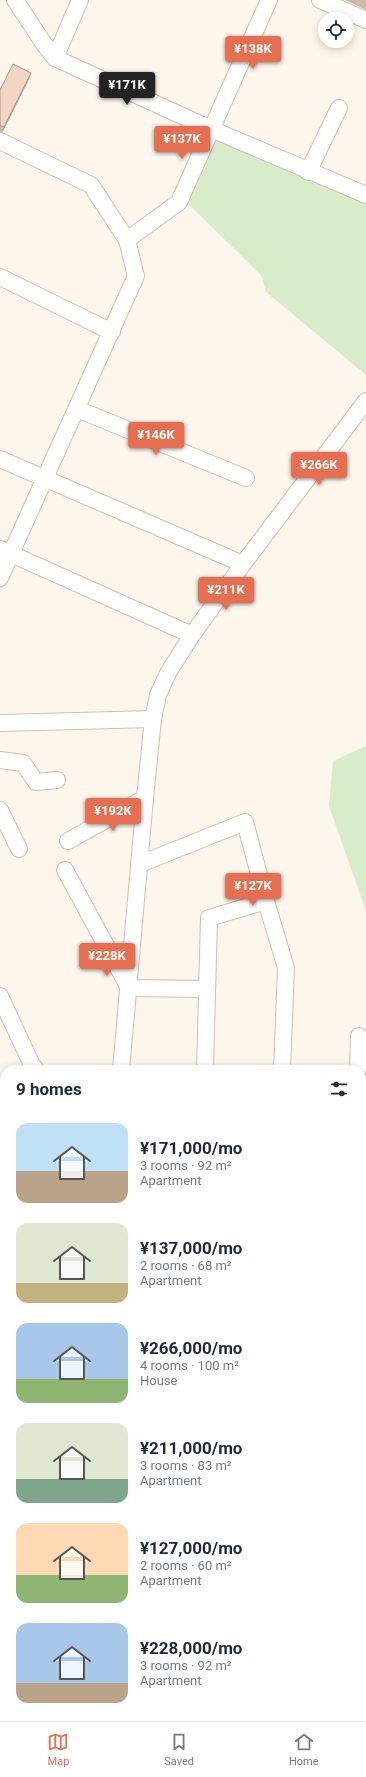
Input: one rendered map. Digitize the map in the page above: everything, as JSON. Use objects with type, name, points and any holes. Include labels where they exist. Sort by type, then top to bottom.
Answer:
[{"type":"street","points":[[15,0],[55,58],[211,129],[366,196]]},
{"type":"street","points":[[55,58],[80,0]]},
{"type":"street","points":[[127,240],[179,202],[269,0]]},
{"type":"street","points":[[320,0],[366,20]]},
{"type":"street","points":[[308,172],[339,108]]},
{"type":"street","points":[[0,141],[91,185],[127,240],[136,276],[45,479],[5,552],[0,578]]},
{"type":"street","points":[[0,277],[112,332]]},
{"type":"street","points":[[121,1065],[145,798],[153,719],[158,695],[168,673],[192,634],[366,401]]},
{"type":"street","points":[[77,409],[246,478]]},
{"type":"street","points":[[0,459],[243,564]]},
{"type":"street","points":[[5,552],[192,634]]},
{"type":"street","points":[[0,723],[153,719]]},
{"type":"street","points":[[0,760],[23,763],[36,782],[58,780]]},
{"type":"street","points":[[68,841],[145,798]]},
{"type":"street","points":[[0,810],[19,849]]},
{"type":"street","points":[[140,864],[245,822],[286,968],[282,1065]]},
{"type":"street","points":[[65,870],[129,988]]},
{"type":"street","points":[[205,1065],[209,918],[266,900]]},
{"type":"street","points":[[129,988],[207,989]]},
{"type":"street","points":[[0,996],[32,1065]]},
{"type":"street","points":[[358,1065],[359,1036]]},
{"type":"green space","points":[[218,139],[366,203],[366,375],[266,292],[261,275],[186,202],[211,143]]},
{"type":"green space","points":[[366,746],[366,911],[329,806],[333,761]]},
{"type":"building","points":[[13,64],[31,73],[4,127],[0,125],[0,90]]}]
